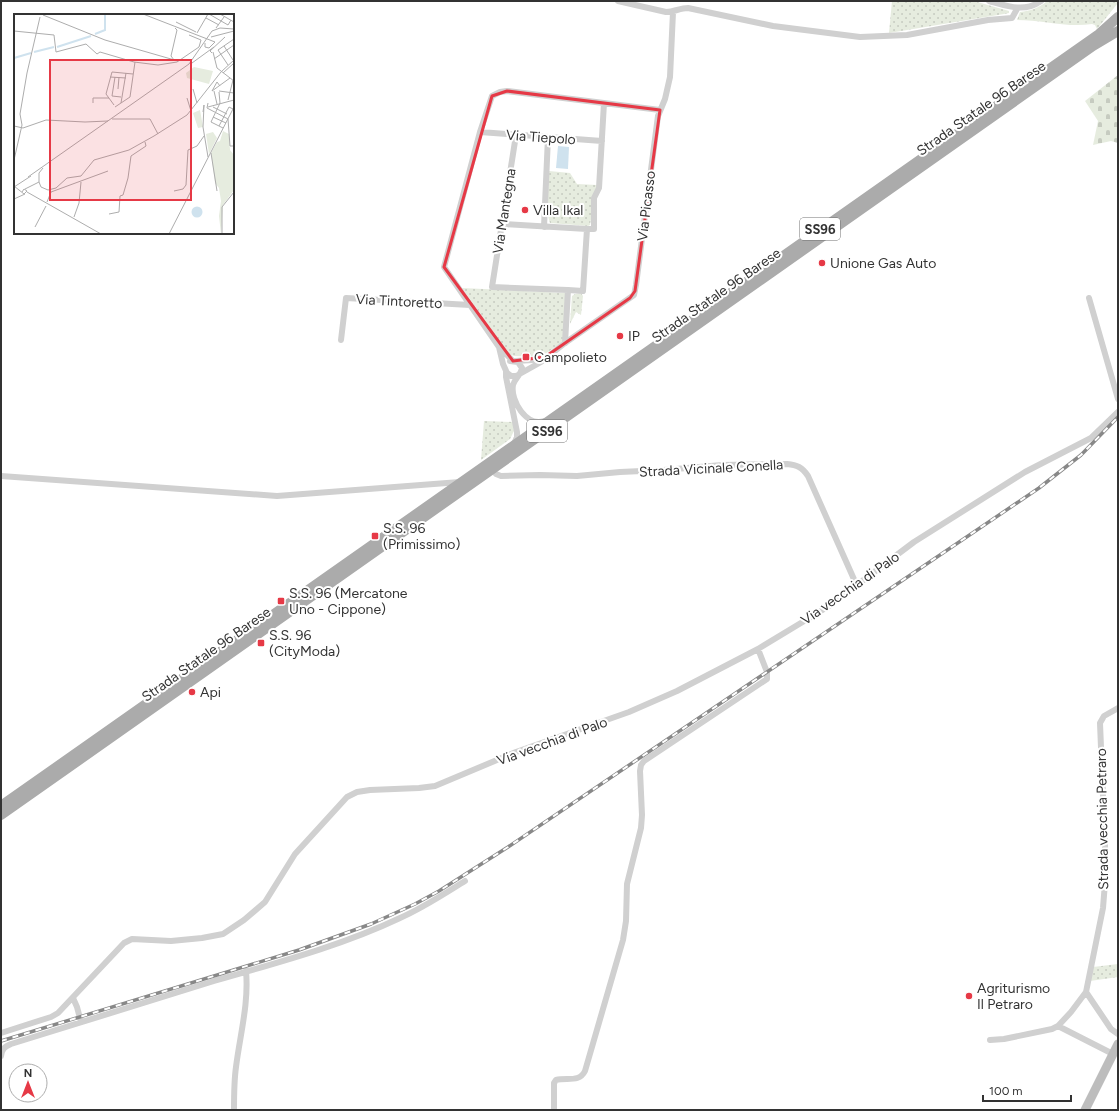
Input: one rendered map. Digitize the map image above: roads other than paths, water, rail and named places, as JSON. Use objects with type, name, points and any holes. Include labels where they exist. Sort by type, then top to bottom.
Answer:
[{"type":"main road","points":[[1091,43],[1118,9]]},
{"type":"main road","name":"SS96","points":[[1091,43],[1118,17]]},
{"type":"main road","name":"SS96","points":[[1091,43],[1118,24]]},
{"type":"main road","name":"SS96","points":[[1091,43],[1118,31]]},
{"type":"main road","name":"Strada Statale 96 Barese","points":[[1,806],[461,482],[1091,43]]},
{"type":"main road","name":"Strada Statale 96 Barese","points":[[1,815],[492,470],[1091,43]]},
{"type":"street","points":[[618,1],[666,12],[673,12],[682,8],[688,8],[773,26],[847,36],[884,37],[907,35],[988,20],[1012,18],[1017,8]]},
{"type":"street","points":[[992,2],[1017,8],[1033,6],[1041,1]]},
{"type":"street","name":"Via Picasso","points":[[519,375],[541,362],[565,343],[630,298],[635,291],[653,151],[660,110],[665,99],[670,78],[673,12]]},
{"type":"street","points":[[552,419],[540,423],[533,421],[524,415],[520,410],[516,404],[513,386],[522,368],[520,363],[514,361],[500,347],[444,267],[480,132],[492,96],[500,92],[507,91],[660,110]]},
{"type":"street","points":[[503,224],[587,230],[594,229],[594,198],[599,188],[604,103]]},
{"type":"street","name":"Via Tiepolo","points":[[480,132],[602,141]]},
{"type":"street","name":"Via Mantegna","points":[[516,135],[492,287],[568,290]]},
{"type":"street","points":[[544,227],[548,137]]},
{"type":"street","points":[[565,343],[568,290],[583,291],[587,230]]},
{"type":"street","name":"Via Tintoretto","points":[[341,340],[346,298],[470,305]]},
{"type":"street","points":[[1089,298],[1118,399]]},
{"type":"street","points":[[500,347],[503,364],[506,370],[511,376],[519,375]]},
{"type":"street","points":[[510,449],[515,441],[517,432],[506,377],[508,363],[546,357]]},
{"type":"street","name":"Via vecchia di Palo","points":[[1,1033],[51,1017],[58,1013],[124,943],[132,939],[171,941],[202,938],[223,934],[244,920],[265,902],[295,854],[347,797],[357,792],[370,790],[436,786],[516,752],[629,712],[677,691],[758,649],[829,606],[914,542],[1025,472],[1091,438],[1118,412]]},
{"type":"street","name":"Strada Vicinale Conella","points":[[492,470],[496,474],[502,476],[577,476],[722,465],[795,465],[803,469],[808,476],[857,586]]},
{"type":"street","points":[[1,476],[277,496],[461,482]]},
{"type":"street","points":[[554,1110],[554,1083],[556,1080],[562,1078],[578,1079],[583,1076],[623,940],[626,921],[627,884],[641,828],[641,765],[644,761],[764,682],[767,679],[767,672],[758,649]]},
{"type":"street","name":"Strada vecchia Petraro","points":[[1058,1026],[1086,992],[1103,908],[1106,870],[1100,723],[1104,716],[1118,708]]},
{"type":"street","points":[[1,1056],[4,1047],[11,1044],[330,945],[370,931],[412,912],[465,881]]},
{"type":"street","points":[[234,1110],[236,1068],[244,1021],[247,982],[246,971]]},
{"type":"street","points":[[1086,992],[1111,1029],[1118,1034]]},
{"type":"street","points":[[72,998],[77,1007],[81,1022]]},
{"type":"street","points":[[990,1040],[1052,1029],[1058,1026],[1113,1054]]},
{"type":"street","points":[[1085,1110],[1118,1044]]},
{"type":"water","points":[[558,146],[569,147],[568,169],[556,168]]},
{"type":"railway","points":[[1,1041],[299,950],[371,924],[415,904],[439,891],[508,847],[1039,488],[1081,455],[1118,417]]},
{"type":"place","name":"Villa Ikal","points":[[525,210]]},
{"type":"place","name":"Unione Gas Auto","points":[[822,263]]},
{"type":"place","name":"IP","points":[[620,336]]},
{"type":"place","name":"Campolieto","points":[[526,357]]},
{"type":"place","name":"S.S. 96 (Primissimo)","points":[[375,536]]},
{"type":"place","name":"S.S. 96 (Mercatone Uno - Cippone)","points":[[281,601]]},
{"type":"place","name":"S.S. 96 (CityModa)","points":[[261,643]]},
{"type":"place","name":"Api","points":[[192,692]]},
{"type":"place","name":"Agriturismo Il Petraro","points":[[969,996]]}]
